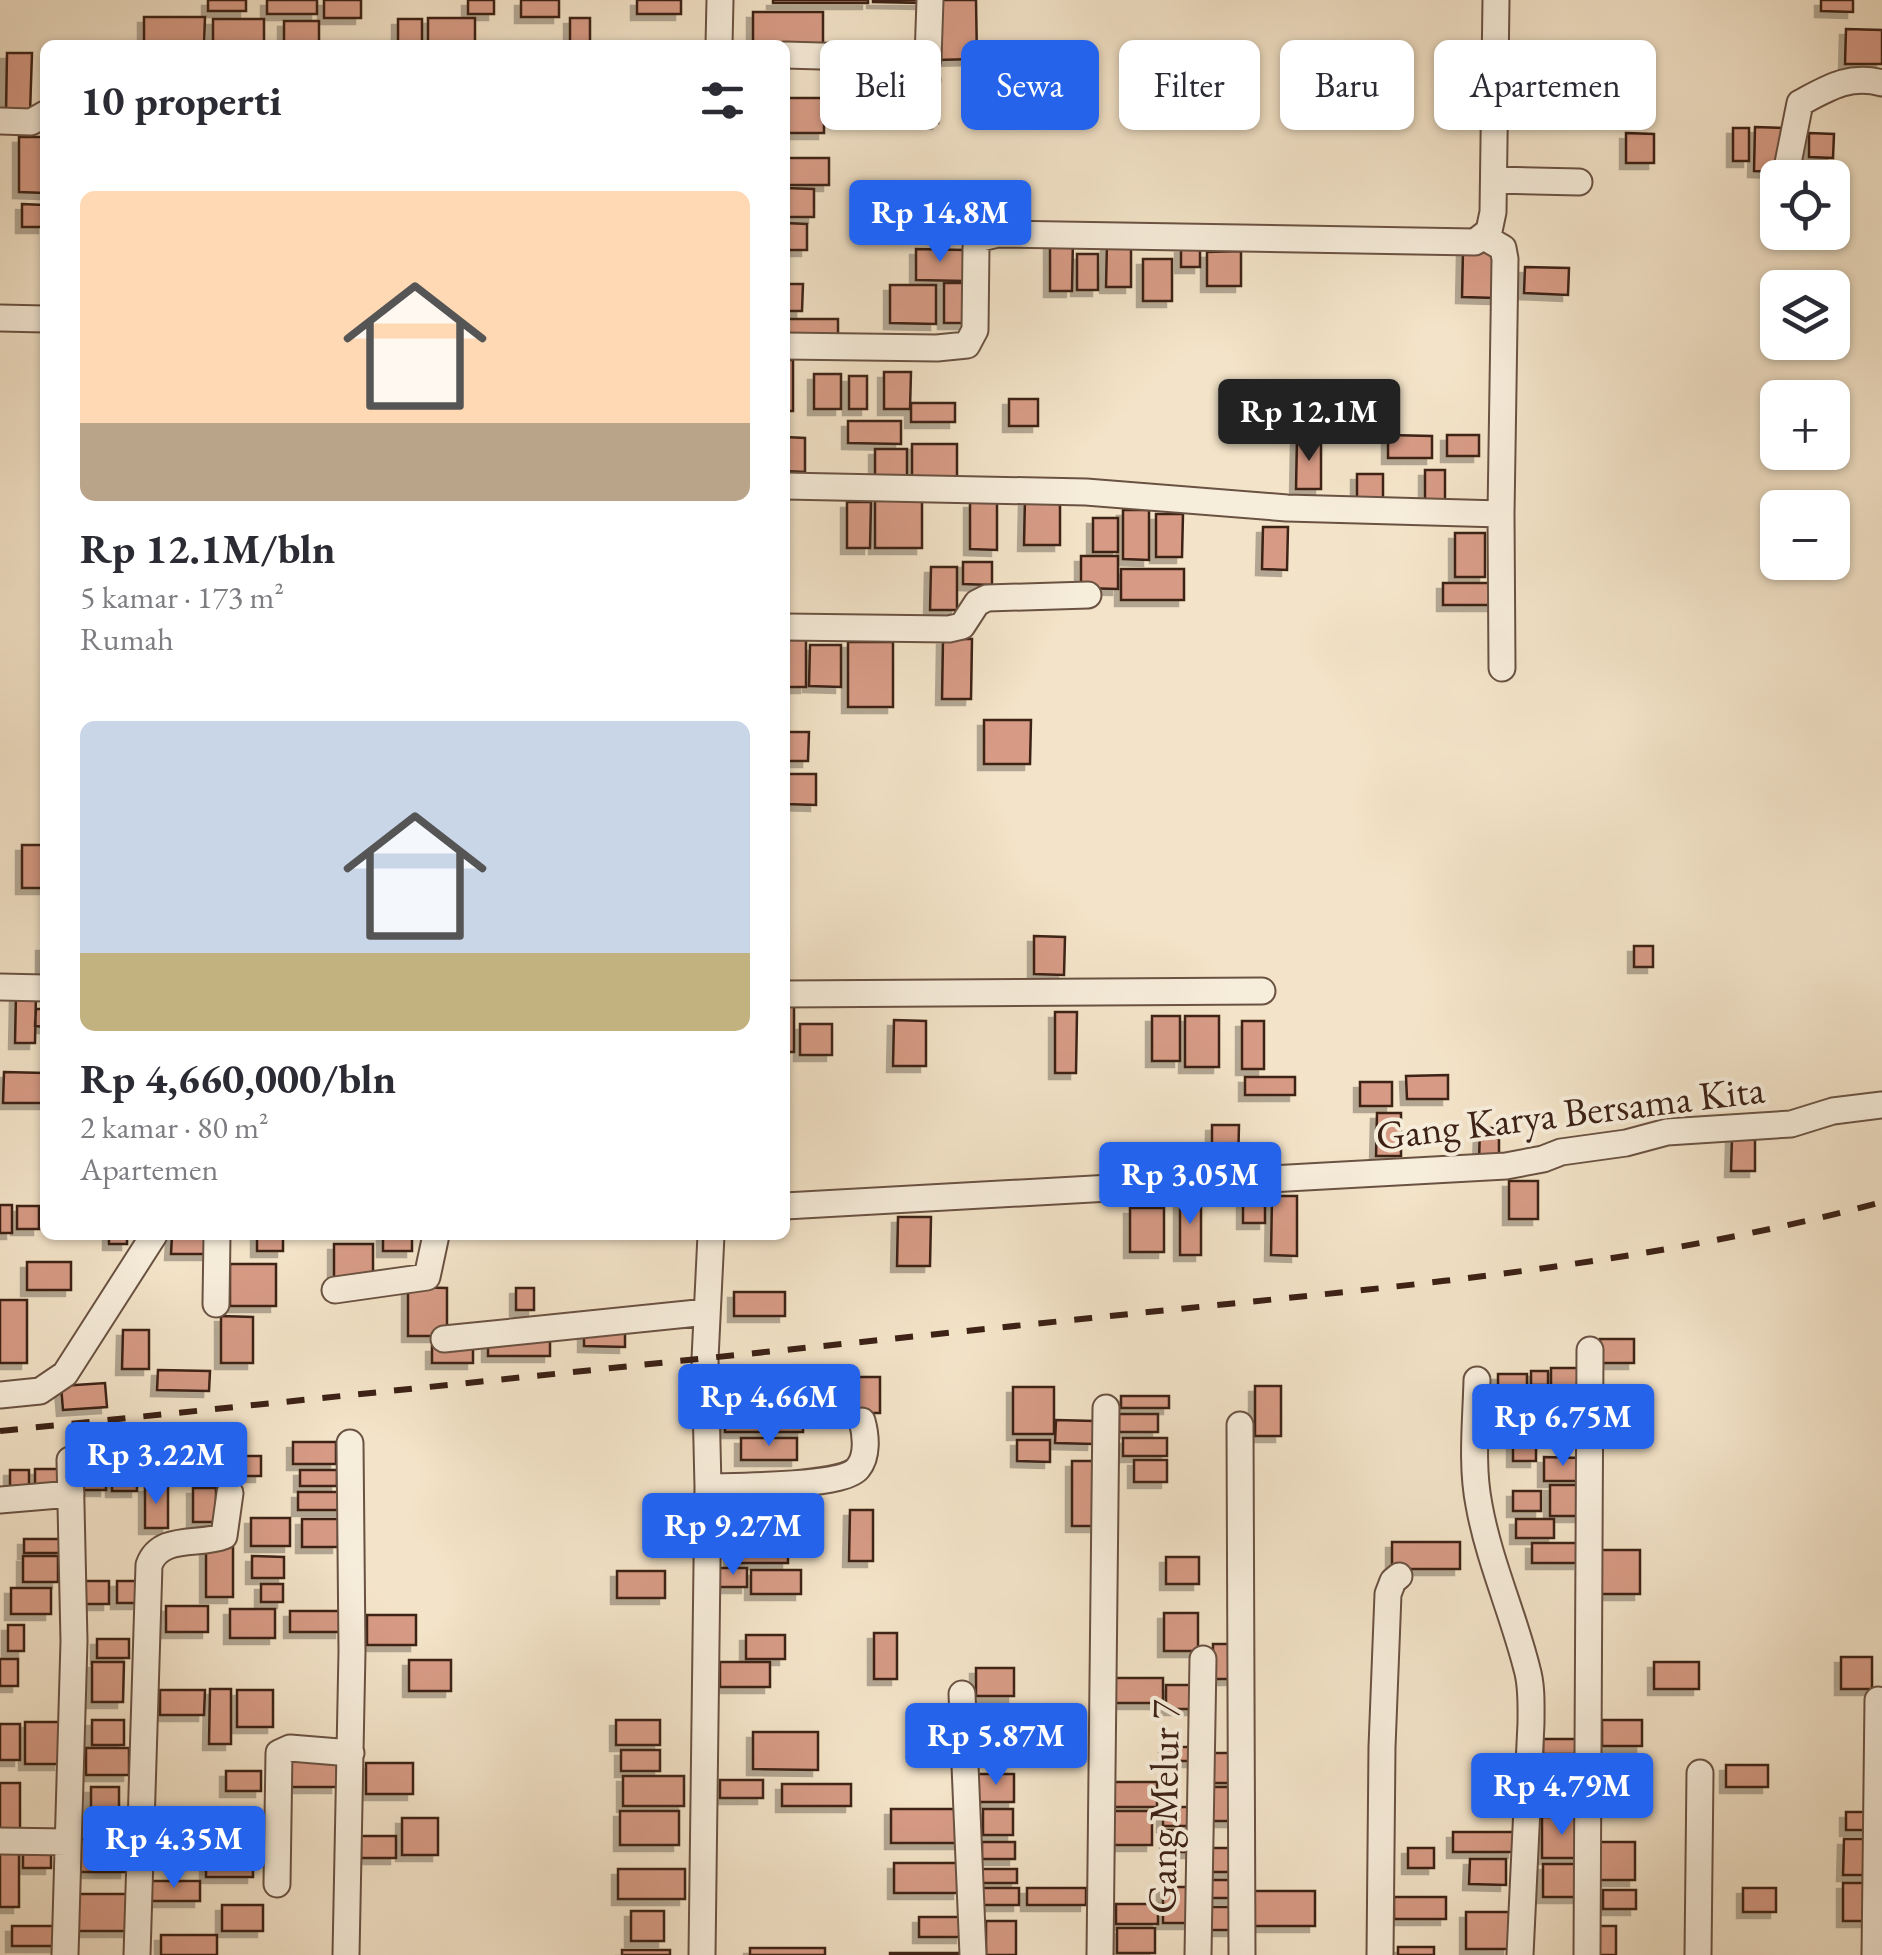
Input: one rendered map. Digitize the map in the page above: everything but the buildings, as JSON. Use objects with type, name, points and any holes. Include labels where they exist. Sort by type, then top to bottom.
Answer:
[{"type":"street","points":[[719,40],[720,0]]},
{"type":"street","points":[[790,55],[928,58],[930,0]]},
{"type":"street","points":[[790,346],[967,345],[974,330],[976,247],[981,238],[998,234],[1475,242],[1489,231],[1493,212],[1496,0]]},
{"type":"street","points":[[1789,160],[1800,103],[1834,84],[1854,79],[1882,83]]},
{"type":"street","points":[[0,121],[31,122],[40,117]]},
{"type":"street","points":[[1494,180],[1578,182]]},
{"type":"street","points":[[1484,237],[1503,248],[1506,259],[1502,668]]},
{"type":"street","points":[[0,318],[40,318]]},
{"type":"street","points":[[790,486],[1086,492],[1287,508],[1501,514]]},
{"type":"street","points":[[790,627],[949,629],[962,626],[977,603],[986,598],[1088,595]]},
{"type":"street","points":[[0,987],[40,988]]},
{"type":"street","points":[[790,994],[1262,991]]},
{"type":"street","name":"Gang Karya Bersama Kita","points":[[790,1206],[1506,1166],[1561,1152],[1626,1144],[1666,1132],[1791,1124],[1833,1111],[1882,1105]]},
{"type":"street","points":[[0,1395],[40,1391],[64,1374],[151,1240]]},
{"type":"street","points":[[216,1304],[217,1240]]},
{"type":"street","points":[[335,1290],[427,1277],[435,1240]]},
{"type":"street","points":[[702,1955],[711,1240]]},
{"type":"street","points":[[444,1340],[707,1312]]},
{"type":"street","points":[[1588,1955],[1590,1350]]},
{"type":"street","points":[[1478,1380],[1475,1483],[1501,1593],[1528,1672],[1530,1690],[1532,1723],[1520,1955]]},
{"type":"street","points":[[1100,1955],[1106,1408]]},
{"type":"street","points":[[708,1488],[811,1482],[850,1474],[858,1468],[864,1454],[862,1422]]},
{"type":"street","points":[[1240,1425],[1242,1955]]},
{"type":"street","points":[[346,1955],[350,1443]]},
{"type":"street","points":[[65,1955],[74,1641],[70,1460]]},
{"type":"street","points":[[0,1500],[71,1494]]},
{"type":"street","points":[[137,1955],[148,1565],[152,1554],[162,1547],[224,1536],[230,1494]]},
{"type":"street","points":[[1380,1955],[1388,1594],[1399,1576]]},
{"type":"street","name":"Gang Melur 7","points":[[1198,1955],[1204,1660]]},
{"type":"street","points":[[962,1694],[974,1955]]},
{"type":"street","points":[[1876,1955],[1878,1700]]},
{"type":"street","points":[[277,1884],[279,1753],[290,1748],[350,1753]]},
{"type":"street","points":[[1698,1955],[1700,1773]]},
{"type":"street","points":[[0,1841],[68,1842]]},
{"type":"railway","points":[[0,1431],[1489,1275],[1687,1245],[1882,1202]]}]
